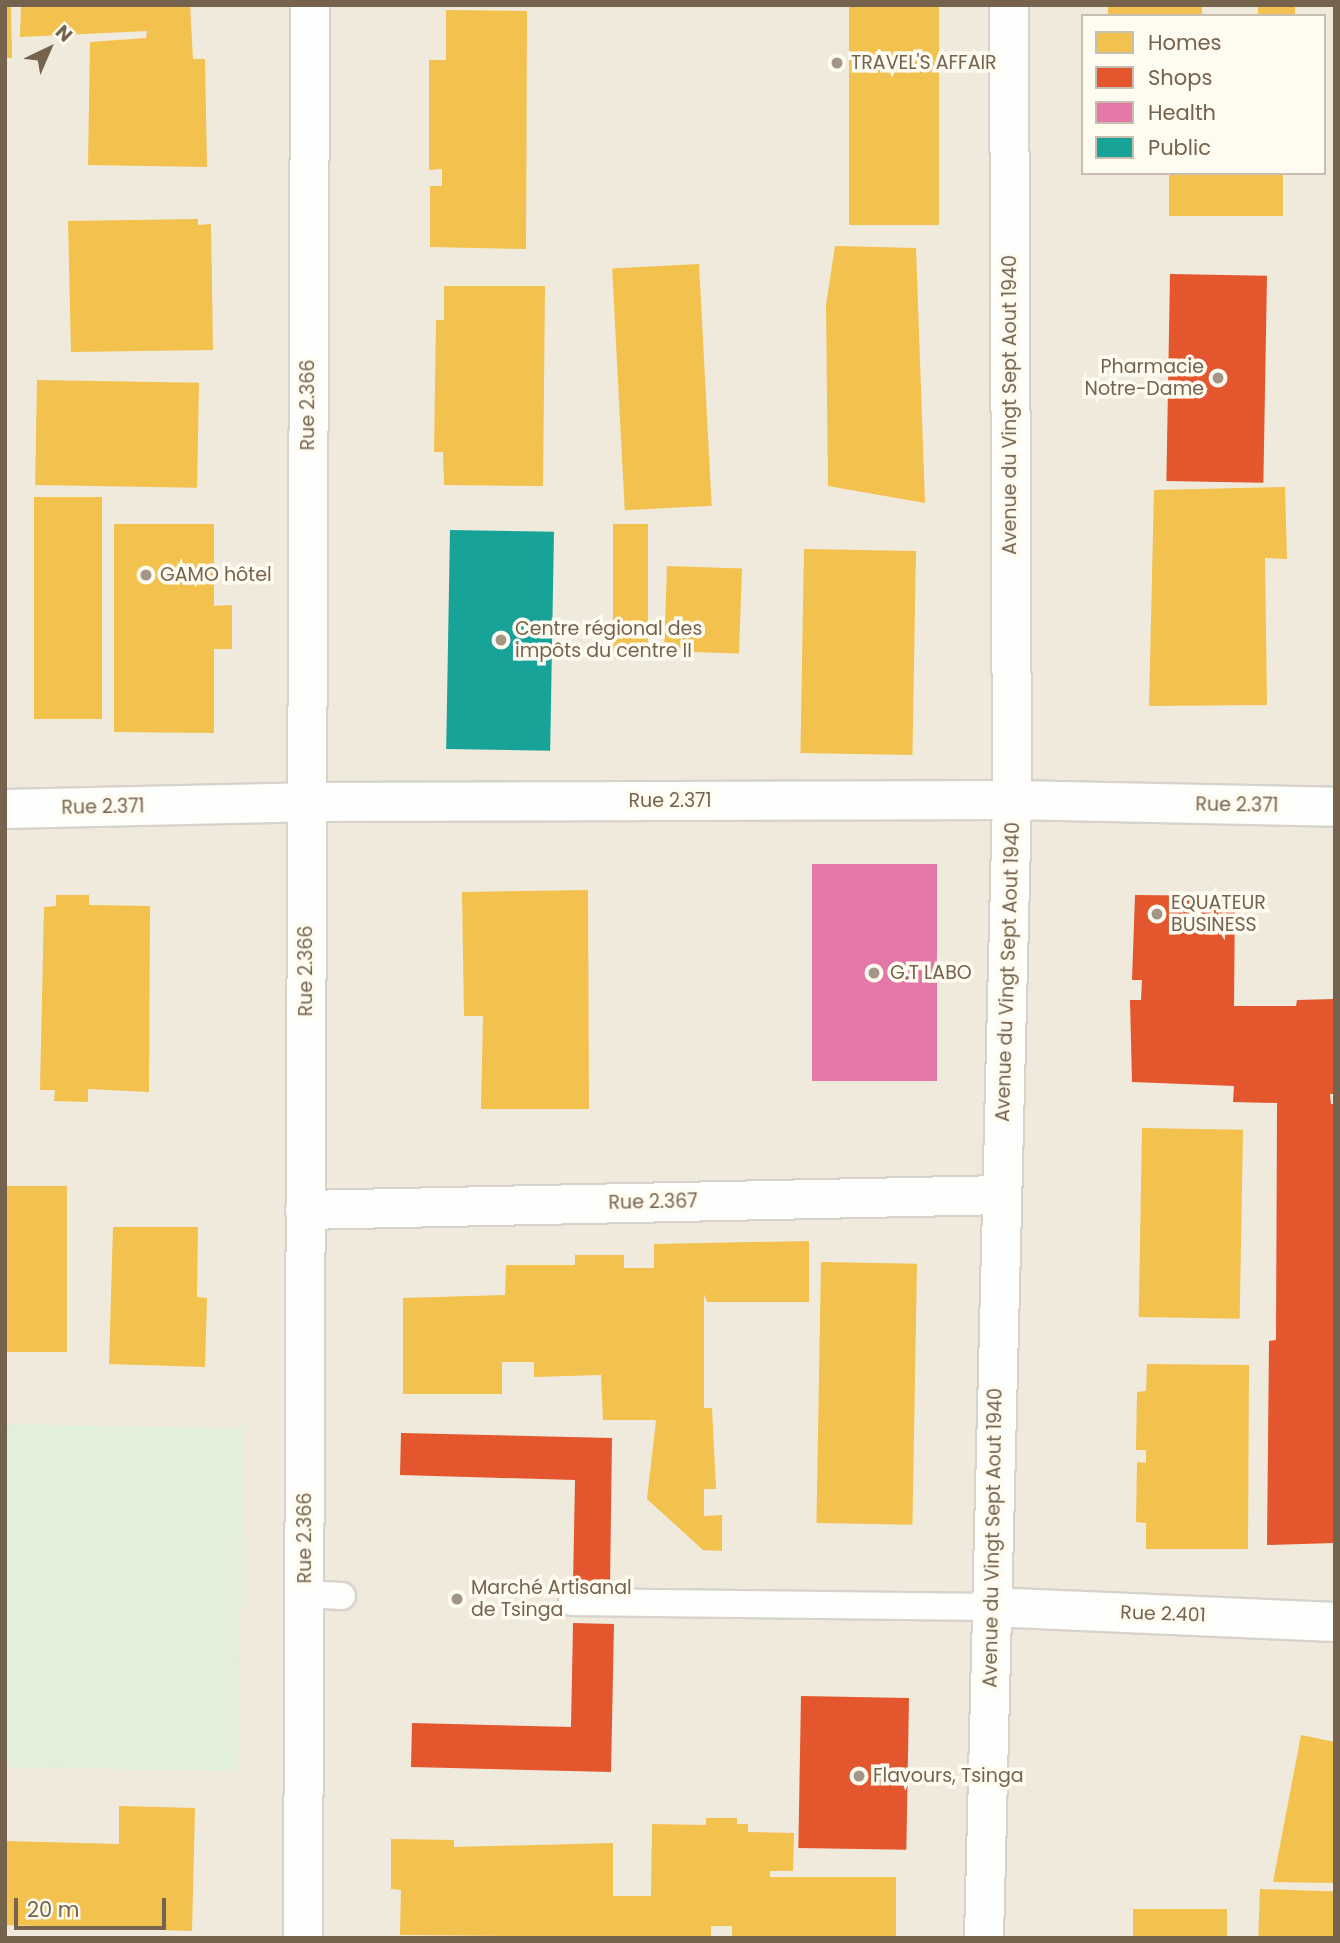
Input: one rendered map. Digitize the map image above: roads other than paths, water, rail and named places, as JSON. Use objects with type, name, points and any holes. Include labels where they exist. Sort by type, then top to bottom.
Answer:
[{"type":"street","name":"Rue 2.366","points":[[303,1938],[310,5]]},
{"type":"street","name":"Avenue du Vingt Sept Aout 1940","points":[[984,1938],[1012,800],[1009,5]]},
{"type":"street","name":"Rue 2.371","points":[[5,809],[307,802],[1012,800],[1335,807]]},
{"type":"street","name":"Rue 2.367","points":[[305,1210],[1002,1195]]},
{"type":"street","name":"Rue 2.401","points":[[991,1607],[1335,1622]]},
{"type":"lane","points":[[304,1594],[342,1595]]},
{"type":"lane","points":[[572,1602],[991,1607]]},
{"type":"place","name":"TRAVEL'S AFFAIR","points":[[837,63]]},
{"type":"place","name":"Pharmacie Notre-Dame","points":[[1218,378]]},
{"type":"place","name":"GAMO hôtel","points":[[146,575]]},
{"type":"place","name":"Centre régional des impôts du centre II","points":[[501,640]]},
{"type":"place","name":"EQUATEUR BUSINESS","points":[[1157,914]]},
{"type":"place","name":"G.T LABO","points":[[874,973]]},
{"type":"place","name":"Marché Artisanal de Tsinga","points":[[457,1599]]},
{"type":"place","name":"Flavours, Tsinga","points":[[859,1776]]}]
